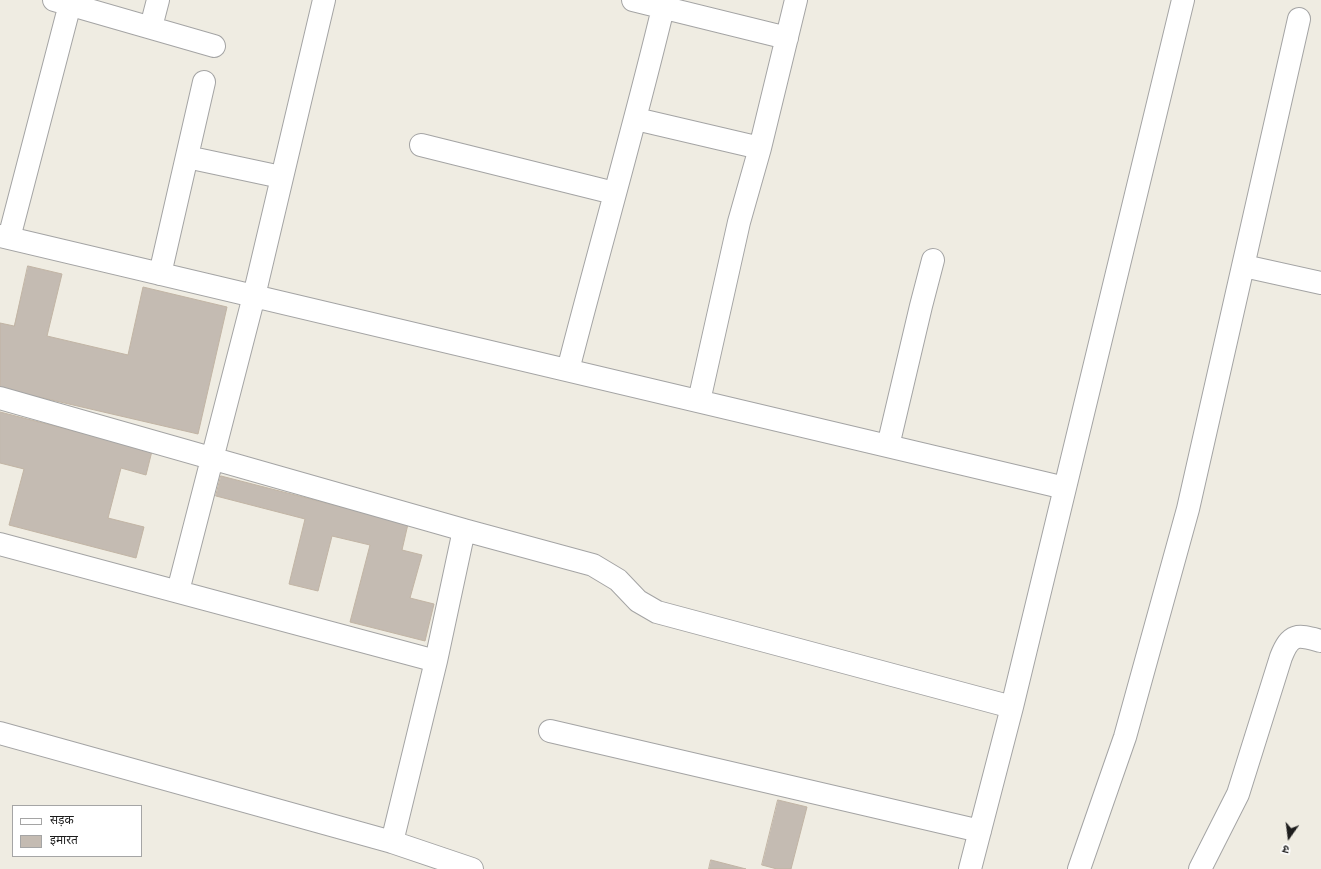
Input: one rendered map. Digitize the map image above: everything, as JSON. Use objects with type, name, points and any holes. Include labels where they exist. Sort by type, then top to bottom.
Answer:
[{"type":"street","points":[[151,27],[158,0]]},
{"type":"street","points":[[178,591],[211,457],[254,296],[281,177],[298,116],[324,0]]},
{"type":"street","points":[[633,0],[787,38]]},
{"type":"street","points":[[699,401],[739,222],[760,148],[796,0]]},
{"type":"street","points":[[970,869],[1012,707],[1183,0]]},
{"type":"street","points":[[214,46],[62,2],[5,237],[1065,488]]},
{"type":"street","points":[[568,370],[614,193],[636,119],[663,8]]},
{"type":"street","points":[[1079,869],[1125,737],[1188,509],[1299,19]]},
{"type":"street","points":[[160,274],[204,82]]},
{"type":"street","points":[[636,119],[760,148]]},
{"type":"street","points":[[421,145],[614,193]]},
{"type":"street","points":[[187,157],[281,177]]},
{"type":"street","points":[[888,446],[933,260]]},
{"type":"street","points":[[1244,266],[1321,283]]},
{"type":"street","points":[[0,398],[464,530],[593,565],[618,580],[638,601],[657,612],[1012,707]]},
{"type":"street","points":[[392,842],[436,661],[464,530]]},
{"type":"street","points":[[0,544],[436,661]]},
{"type":"street","points":[[1200,869],[1238,794],[1281,657],[1287,643],[1296,636],[1321,641]]},
{"type":"street","points":[[550,731],[980,831]]},
{"type":"street","points":[[0,733],[392,842],[423,861],[472,869]]},
{"type":"building","points":[[28,266],[62,274],[47,336],[128,355],[143,287],[227,307],[198,434],[0,388],[0,323],[14,326]]},
{"type":"building","points":[[0,412],[152,451],[146,475],[121,468],[108,518],[144,527],[136,558],[9,525],[24,469],[0,463]]},
{"type":"building","points":[[221,476],[408,524],[402,550],[422,555],[410,598],[434,604],[425,641],[350,622],[370,545],[332,536],[318,591],[289,584],[305,519],[216,496]]},
{"type":"building","points":[[778,800],[807,807],[791,869],[777,869],[762,865]]},
{"type":"building","points":[[711,860],[746,869],[709,869]]}]
